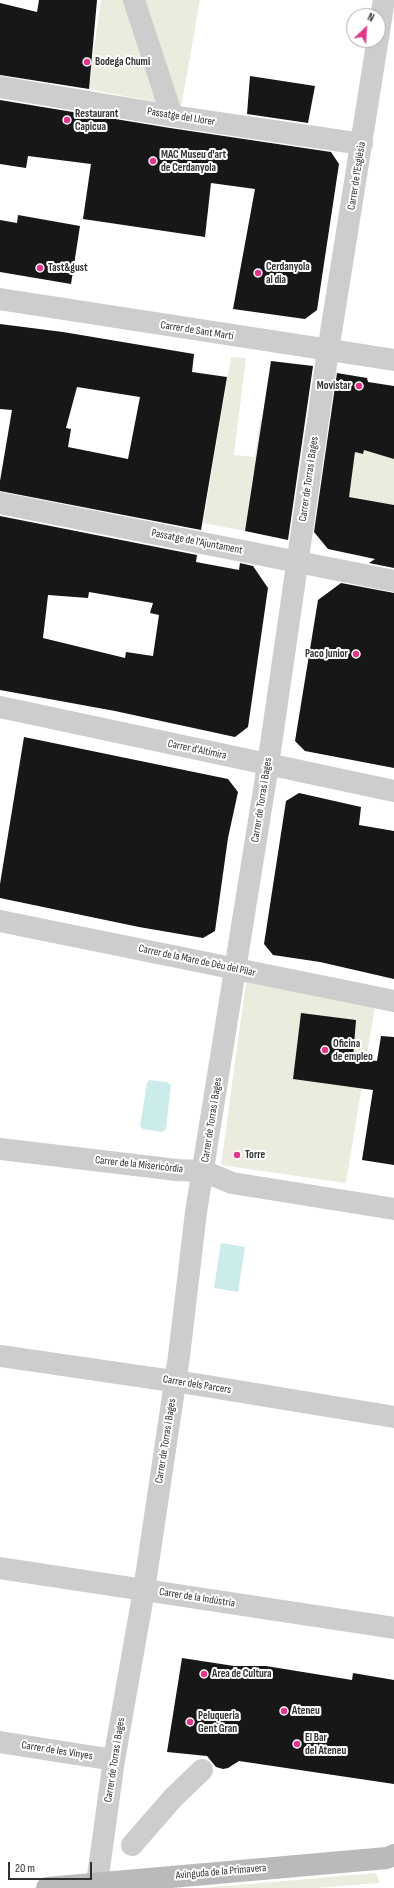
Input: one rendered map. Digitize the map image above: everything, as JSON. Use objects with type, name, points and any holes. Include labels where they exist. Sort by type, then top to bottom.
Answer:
[{"type":"street","points":[[134,0],[172,116]]},
{"type":"street","name":"Carrer de l'Església","points":[[328,352],[384,0]]},
{"type":"street","name":"Passatge del Llorer","points":[[0,87],[172,116],[362,144]]},
{"type":"street","name":"Carrer de Sant Martí","points":[[0,299],[328,352],[394,360]]},
{"type":"street","name":"Carrer de Torras i Bages","points":[[98,1885],[114,1760],[144,1590],[175,1382],[196,1212],[268,765],[328,352]]},
{"type":"street","name":"Passatge de l'Ajuntament","points":[[0,504],[298,561],[394,581]]},
{"type":"street","name":"Carrer d'Altimira","points":[[0,707],[394,792]]},
{"type":"street","name":"Carrer de la Mare de Déu del Pilar","points":[[0,921],[394,1001]]},
{"type":"street","name":"Carrer de la Misericòrdia","points":[[0,1149],[177,1170],[203,1171],[232,1184],[394,1209]]},
{"type":"street","name":"Carrer dels Parcers","points":[[0,1356],[394,1417]]},
{"type":"street","name":"Carrer de la Indústria","points":[[0,1568],[394,1628]]},
{"type":"street","name":"Carrer de les Vinyes","points":[[0,1742],[114,1760]]},
{"type":"street","points":[[132,1845],[173,1798],[202,1770]]},
{"type":"street","name":"Avinguda de la Primavera","points":[[47,1888],[98,1885],[387,1858],[394,1855]]},
{"type":"shaded area","points":[[101,0],[200,0],[181,107],[88,89]]},
{"type":"shaded area","points":[[231,357],[246,358],[234,455],[255,457],[260,420],[276,423],[281,481],[253,474],[245,531],[203,523]]},
{"type":"shaded area","points":[[365,442],[394,459],[394,505],[347,496],[355,452],[363,454]]},
{"type":"shaded area","points":[[246,982],[375,1006],[346,1183],[221,1165]]},
{"type":"shaded area","points":[[376,1873],[380,1883],[315,1888],[203,1888]]},
{"type":"water","points":[[149,1080],[167,1082],[171,1085],[166,1129],[162,1132],[143,1129],[140,1126],[147,1083]]},
{"type":"water","points":[[221,1243],[245,1247],[238,1292],[214,1288]]},
{"type":"building","points":[[39,0],[97,0],[89,89],[0,75],[0,3],[37,12]]},
{"type":"building","points":[[250,76],[315,86],[308,123],[247,114]]},
{"type":"building","points":[[0,100],[170,128],[331,152],[339,164],[317,310],[305,319],[233,309],[255,189],[211,183],[205,237],[83,219],[91,164],[28,156],[26,168],[0,164]]},
{"type":"building","points":[[18,215],[80,226],[71,284],[0,272],[0,220],[17,223]]},
{"type":"building","points":[[0,324],[63,332],[194,354],[192,372],[227,377],[201,530],[0,491],[0,481],[12,410],[0,409]],"holes":[[[77,387],[140,397],[128,459],[68,447],[71,429],[66,428]]]},
{"type":"building","points":[[271,361],[313,366],[288,540],[245,531]]},
{"type":"building","points":[[337,373],[367,378],[368,382],[394,386],[394,459],[364,450],[363,454],[355,452],[349,497],[394,505],[394,568],[369,563],[375,559],[328,549],[314,532]]},
{"type":"building","points":[[0,516],[197,555],[196,562],[239,570],[240,563],[253,566],[268,588],[248,727],[235,737],[115,711],[0,690]],"holes":[[[89,592],[153,603],[150,613],[159,615],[153,656],[126,652],[125,658],[43,638],[48,595],[88,598]]]},
{"type":"building","points":[[341,583],[394,593],[394,768],[305,751],[295,741],[318,600]]},
{"type":"building","points":[[24,737],[228,779],[238,792],[228,838],[215,931],[203,938],[139,927],[0,898],[0,884]]},
{"type":"building","points":[[299,793],[361,807],[359,825],[394,831],[394,979],[320,962],[273,955],[264,944],[286,801]]},
{"type":"building","points":[[301,1013],[356,1020],[353,1058],[377,1061],[381,1036],[394,1037],[394,1165],[362,1160],[373,1090],[293,1079]]},
{"type":"building","name":"Ateneu","points":[[182,1658],[234,1666],[266,1666],[352,1680],[353,1673],[394,1680],[394,1784],[239,1761],[228,1768],[223,1769],[216,1767],[207,1756],[167,1752]]},
{"type":"place","name":"Bodega Chumi","points":[[87,62]]},
{"type":"place","name":"Restaurant Capicua","points":[[67,120]]},
{"type":"place","name":"MAC Museu d'art de Cerdanyola","points":[[153,161]]},
{"type":"place","name":"Tast&gust","points":[[40,268]]},
{"type":"place","name":"Cerdanyola al dia","points":[[258,273]]},
{"type":"place","name":"Movistar","points":[[359,386]]},
{"type":"place","name":"Paco Junior","points":[[356,654]]},
{"type":"place","name":"Oficina de empleo","points":[[325,1050]]},
{"type":"place","name":"Torre","points":[[237,1155]]},
{"type":"place","name":"Area de Cultura","points":[[204,1674]]},
{"type":"place","name":"Ateneu","points":[[284,1711]]},
{"type":"place","name":"Peluqueria Gent Gran","points":[[190,1722]]},
{"type":"place","name":"El Bar del Ateneu","points":[[297,1744]]}]
